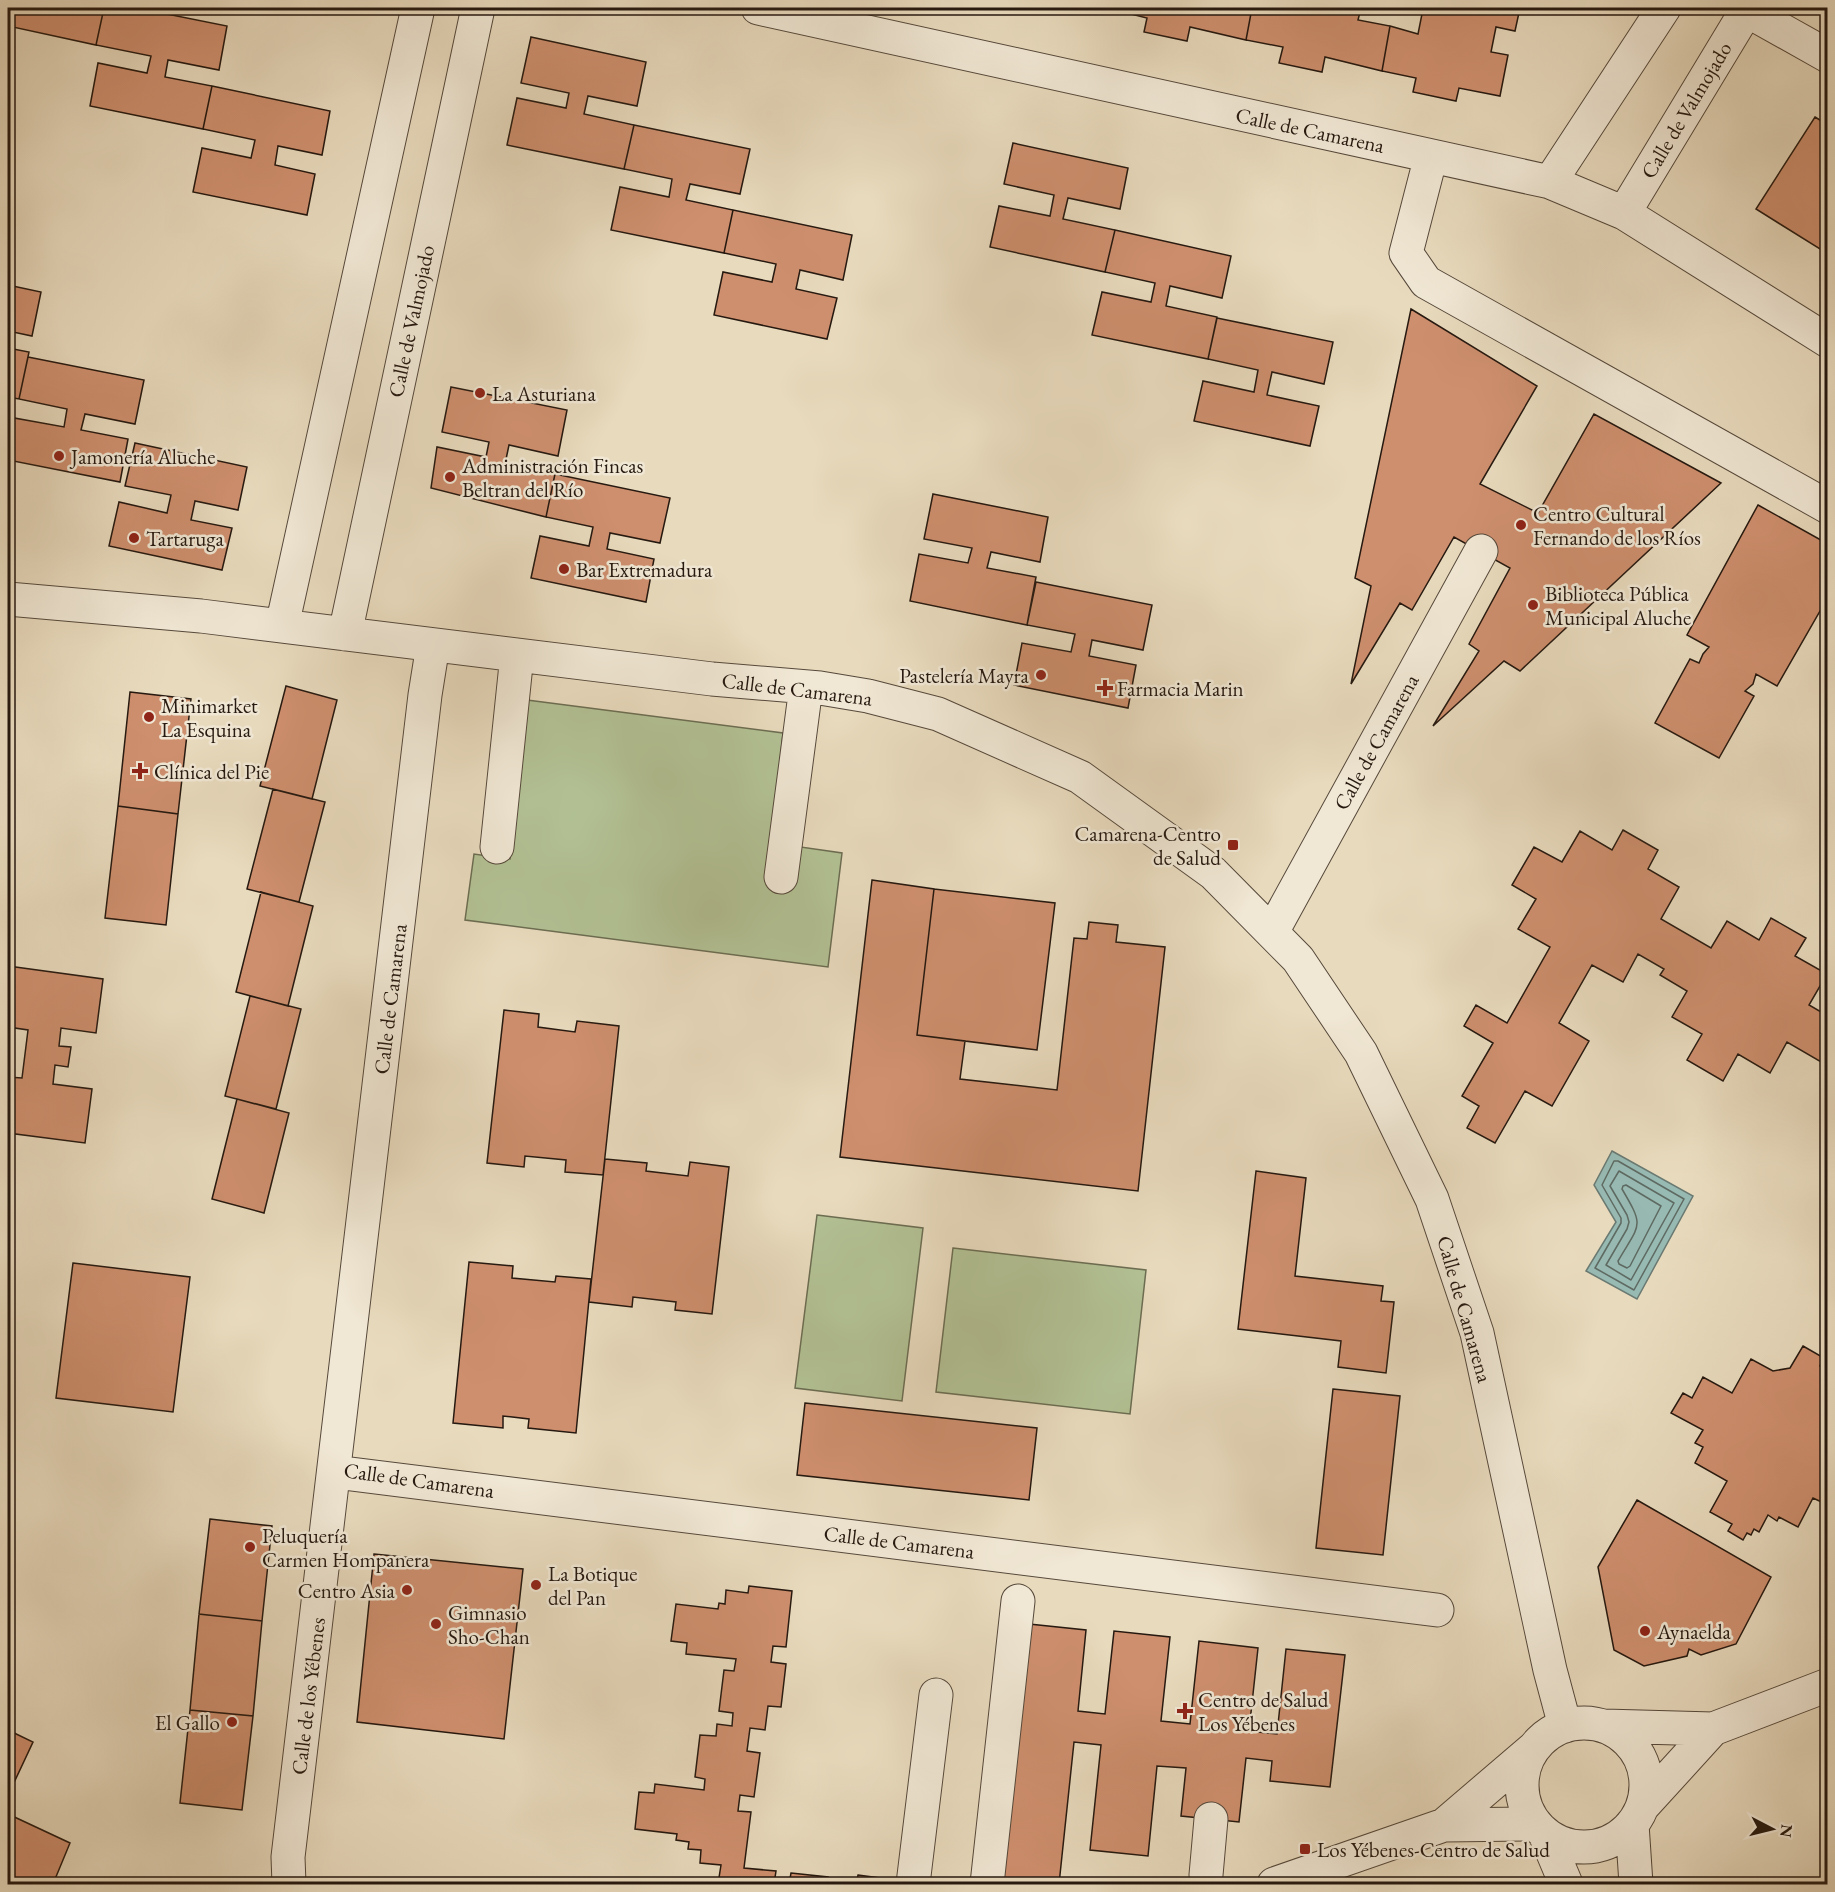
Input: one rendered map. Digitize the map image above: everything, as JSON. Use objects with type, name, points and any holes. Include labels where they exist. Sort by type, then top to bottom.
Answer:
[{"type":"street","points":[[282,626],[418,8]]},
{"type":"street","name":"Calle de Valmojado","points":[[345,634],[478,8]]},
{"type":"street","name":"Calle de Camarena","points":[[758,8],[1550,182],[1624,213],[1827,341]]},
{"type":"street","points":[[1550,182],[1664,8]]},
{"type":"street","points":[[1747,9],[1827,56]]},
{"type":"street","name":"Calle de Valmojado","points":[[1624,213],[1747,9]]},
{"type":"street","points":[[1431,156],[1406,253],[1426,282],[1827,507]]},
{"type":"street","name":"Calle de Camarena","points":[[1272,932],[1481,551]]},
{"type":"street","name":"Calle de Camarena","points":[[8,599],[201,616],[868,696],[939,714],[1080,777],[1213,873],[1298,959],[1361,1053],[1431,1199],[1477,1333],[1550,1670],[1565,1726]]},
{"type":"street","name":"Calle de Camarena","points":[[432,645],[335,1472],[1437,1610]]},
{"type":"street","points":[[497,847],[517,655]]},
{"type":"street","points":[[781,877],[806,687]]},
{"type":"street","name":"Calle de los Yébenes","points":[[289,1884],[288,1857],[335,1472]]},
{"type":"street","points":[[987,1884],[1018,1601]]},
{"type":"street","points":[[1274,1884],[1444,1825],[1548,1734],[1565,1726],[1584,1723],[1604,1726],[1713,1729],[1827,1685]]},
{"type":"street","points":[[913,1884],[936,1695]]},
{"type":"street","points":[[1604,1726],[1621,1735],[1635,1750],[1643,1768],[1646,1788],[1637,1816],[1636,1884]]},
{"type":"street","points":[[1444,1825],[1540,1829],[1562,1844],[1581,1848],[1600,1846],[1618,1838],[1713,1729]]},
{"type":"street","points":[[1535,1747],[1522,1777],[1522,1793],[1526,1809],[1540,1829],[1566,1884]]},
{"type":"street","points":[[1206,1875],[1211,1819]]},
{"type":"green space","points":[[527,700],[783,733],[768,879],[796,882],[801,847],[842,853],[828,967],[465,920],[474,854],[510,859]]},
{"type":"green space","points":[[817,1215],[923,1228],[902,1401],[795,1388]]},
{"type":"green space","points":[[953,1248],[1146,1270],[1130,1414],[936,1392]]},
{"type":"water","points":[[1612,1151],[1693,1196],[1637,1299],[1586,1271],[1616,1222],[1594,1185]]},
{"type":"building","points":[[8,8],[104,8],[96,45],[8,26]]},
{"type":"building","points":[[104,8],[137,8],[227,26],[219,70],[168,60],[165,77],[212,86],[203,129],[90,106],[98,63],[147,73],[151,56],[96,45]]},
{"type":"building","points":[[1111,8],[1252,8],[1246,40],[1190,27],[1187,41],[1144,32],[1147,18]]},
{"type":"building","points":[[1252,8],[1361,8],[1358,20],[1390,26],[1382,71],[1325,57],[1322,72],[1279,63],[1283,47],[1246,40]]},
{"type":"building","points":[[1419,8],[1520,8],[1515,31],[1496,27],[1491,52],[1508,55],[1500,96],[1459,88],[1456,101],[1413,92],[1416,78],[1382,71],[1390,26],[1418,34],[1423,9]]},
{"type":"building","points":[[531,37],[646,62],[637,106],[588,96],[584,114],[634,125],[624,169],[507,145],[517,98],[566,108],[569,93],[521,83]]},
{"type":"building","points":[[212,86],[330,111],[322,155],[278,146],[275,165],[315,174],[307,215],[193,192],[202,148],[251,158],[255,140],[203,129]]},
{"type":"building","points":[[1815,117],[1828,125],[1828,254],[1756,209]]},
{"type":"building","points":[[634,125],[750,149],[740,194],[690,184],[686,200],[733,210],[724,253],[611,230],[620,187],[669,197],[672,179],[624,169]]},
{"type":"building","points":[[1013,143],[1128,168],[1120,209],[1068,198],[1063,219],[1115,230],[1105,272],[990,247],[999,206],[1050,216],[1054,195],[1004,184]]},
{"type":"building","points":[[733,210],[852,235],[843,280],[800,270],[796,289],[837,298],[827,339],[714,315],[723,272],[772,282],[776,264],[724,253]]},
{"type":"building","points":[[1115,230],[1231,256],[1222,298],[1170,286],[1166,306],[1217,317],[1208,359],[1092,335],[1102,292],[1151,302],[1155,283],[1105,272]]},
{"type":"building","points":[[8,285],[41,292],[32,336],[8,331]]},
{"type":"building","name":"Centro Cultural Fernando de los Ríos","points":[[1411,309],[1537,386],[1480,484],[1538,513],[1594,414],[1721,483],[1520,671],[1504,661],[1433,726],[1479,651],[1469,644],[1510,568],[1454,537],[1412,610],[1400,603],[1351,684],[1371,586],[1355,578]]},
{"type":"building","points":[[1217,318],[1333,342],[1324,384],[1272,372],[1267,395],[1319,406],[1310,446],[1194,421],[1203,381],[1254,392],[1258,370],[1208,359]]},
{"type":"building","points":[[8,348],[29,352],[19,399],[8,397]]},
{"type":"building","points":[[28,357],[144,380],[135,424],[85,414],[81,430],[128,439],[120,482],[8,460],[14,418],[64,427],[67,409],[19,399]]},
{"type":"building","points":[[451,387],[567,410],[558,456],[509,445],[505,464],[555,474],[546,517],[431,488],[437,447],[486,457],[489,442],[442,432]]},
{"type":"building","points":[[135,443],[247,467],[238,510],[195,501],[191,520],[232,528],[222,570],[109,546],[119,502],[167,513],[171,495],[125,486]]},
{"type":"building","points":[[555,474],[670,498],[660,543],[610,533],[607,549],[654,559],[646,602],[531,578],[540,536],[589,546],[593,527],[546,517]]},
{"type":"building","points":[[933,494],[1048,517],[1040,562],[991,552],[987,568],[1036,577],[1027,625],[910,601],[919,554],[968,563],[972,548],[924,539]]},
{"type":"building","points":[[1758,505],[1828,544],[1828,597],[1777,686],[1756,674],[1753,684],[1745,691],[1754,696],[1719,758],[1655,723],[1690,659],[1699,663],[1709,647],[1687,635]]},
{"type":"building","points":[[1036,582],[1152,605],[1143,650],[1092,640],[1089,656],[1136,665],[1128,708],[1014,685],[1022,643],[1071,652],[1075,634],[1027,625]]},
{"type":"building","points":[[286,686],[337,700],[312,799],[260,786]]},
{"type":"building","points":[[130,692],[191,699],[178,814],[118,806]]},
{"type":"building","points":[[273,789],[325,802],[299,902],[247,889]]},
{"type":"building","points":[[118,806],[178,814],[166,925],[105,918]]},
{"type":"building","points":[[1623,830],[1658,850],[1648,869],[1679,887],[1661,919],[1711,948],[1727,921],[1759,940],[1771,918],[1806,938],[1795,956],[1827,974],[1809,1005],[1828,1016],[1828,1066],[1787,1042],[1770,1073],[1738,1054],[1723,1081],[1687,1060],[1702,1034],[1672,1017],[1687,991],[1660,975],[1664,969],[1638,954],[1623,982],[1592,965],[1559,1023],[1589,1041],[1552,1106],[1525,1091],[1495,1143],[1467,1128],[1479,1106],[1462,1096],[1493,1043],[1464,1026],[1476,1005],[1507,1023],[1550,947],[1518,929],[1536,899],[1512,885],[1534,847],[1562,862],[1580,831],[1612,850]]},
{"type":"building","points":[[872,880],[934,889],[917,1035],[965,1041],[960,1079],[1057,1090],[1074,938],[1087,939],[1089,922],[1118,925],[1116,942],[1165,947],[1138,1191],[840,1157]]},
{"type":"building","points":[[934,889],[1055,903],[1037,1050],[917,1035]]},
{"type":"building","points":[[261,892],[313,906],[288,1006],[236,992]]},
{"type":"building","points":[[8,966],[103,979],[96,1033],[61,1028],[59,1046],[71,1047],[68,1067],[55,1065],[53,1084],[92,1089],[85,1143],[8,1133],[8,1077],[22,1078],[28,1030],[8,1027]]},
{"type":"building","points":[[250,996],[301,1009],[276,1109],[225,1096]]},
{"type":"building","points":[[504,1010],[539,1014],[538,1027],[575,1032],[577,1021],[619,1026],[603,1175],[565,1172],[566,1160],[525,1156],[524,1167],[487,1163]]},
{"type":"building","points":[[237,1099],[289,1113],[264,1213],[212,1199]]},
{"type":"building","points":[[605,1159],[647,1163],[646,1171],[688,1176],[690,1162],[729,1167],[712,1314],[675,1310],[676,1302],[633,1297],[632,1307],[589,1302]]},
{"type":"building","points":[[1256,1171],[1306,1178],[1295,1276],[1383,1286],[1381,1301],[1394,1302],[1386,1373],[1338,1367],[1341,1341],[1238,1329]]},
{"type":"building","points":[[469,1262],[513,1266],[512,1278],[555,1282],[556,1276],[591,1279],[576,1433],[528,1428],[529,1419],[503,1416],[503,1428],[453,1423]]},
{"type":"building","points":[[73,1263],[190,1277],[173,1412],[56,1398]]},
{"type":"building","points":[[1803,1346],[1824,1358],[1820,1366],[1828,1370],[1828,1399],[1823,1407],[1828,1409],[1828,1505],[1813,1498],[1798,1527],[1779,1517],[1777,1521],[1768,1515],[1759,1532],[1754,1529],[1751,1535],[1747,1533],[1743,1540],[1728,1531],[1732,1524],[1710,1512],[1727,1481],[1695,1463],[1703,1447],[1695,1443],[1703,1430],[1671,1413],[1683,1393],[1692,1398],[1703,1377],[1732,1393],[1751,1359],[1773,1371],[1790,1368]]},
{"type":"building","points":[[1333,1389],[1400,1396],[1383,1555],[1316,1548]]},
{"type":"building","points":[[805,1403],[1037,1428],[1029,1500],[797,1475]]},
{"type":"building","points":[[1637,1500],[1771,1577],[1736,1644],[1701,1655],[1689,1649],[1687,1656],[1644,1666],[1614,1650],[1598,1567]]},
{"type":"building","points":[[210,1519],[272,1526],[262,1621],[199,1614]]},
{"type":"building","points":[[374,1554],[523,1569],[504,1739],[357,1722]]},
{"type":"building","points":[[749,1586],[792,1591],[786,1647],[773,1646],[771,1662],[786,1664],[781,1707],[768,1706],[765,1730],[750,1728],[747,1751],[760,1753],[754,1797],[740,1795],[738,1811],[751,1812],[744,1868],[776,1871],[774,1884],[718,1884],[721,1865],[700,1863],[701,1850],[688,1849],[689,1842],[676,1840],[677,1834],[635,1829],[639,1792],[654,1793],[655,1784],[704,1790],[705,1779],[695,1777],[700,1735],[716,1736],[717,1724],[732,1726],[733,1713],[719,1711],[724,1670],[734,1671],[736,1659],[686,1654],[687,1643],[671,1641],[676,1604],[718,1609],[719,1603],[725,1604],[726,1590],[748,1593]]},
{"type":"building","points":[[199,1614],[262,1621],[253,1716],[190,1710]]},
{"type":"building","points":[[1029,1624],[1086,1630],[1078,1711],[1105,1714],[1114,1631],[1170,1637],[1161,1721],[1190,1724],[1199,1641],[1258,1648],[1249,1731],[1277,1734],[1286,1649],[1345,1655],[1330,1787],[1270,1781],[1272,1761],[1246,1758],[1239,1822],[1181,1816],[1186,1768],[1157,1766],[1148,1856],[1090,1850],[1101,1745],[1074,1742],[1059,1884],[1001,1884]]},
{"type":"building","points":[[190,1710],[253,1716],[242,1810],[180,1803]]},
{"type":"building","points":[[8,1730],[33,1742],[11,1789],[8,1790]]},
{"type":"building","points":[[8,1814],[70,1843],[53,1884],[27,1884],[25,1881],[8,1884]]},
{"type":"building","points":[[791,1873],[828,1877],[827,1884],[789,1884]]},
{"type":"building","points":[[858,1875],[887,1879],[887,1884],[856,1884]]},
{"type":"place","name":"La Asturiana","points":[[480,393]]},
{"type":"place","name":"Jamonería Aluche","points":[[59,456]]},
{"type":"place","name":"Administración Fincas Beltran del Río","points":[[450,477]]},
{"type":"place","name":"Centro Cultural Fernando de los Ríos","points":[[1521,525]]},
{"type":"place","name":"Tartaruga","points":[[134,538]]},
{"type":"place","name":"Bar Extremadura","points":[[564,569]]},
{"type":"place","name":"Biblioteca Pública Municipal Aluche","points":[[1533,605]]},
{"type":"place","name":"Pastelería Mayra","points":[[1041,675]]},
{"type":"place","name":"Farmacia Marin","points":[[1105,688]]},
{"type":"place","name":"Minimarket La Esquina","points":[[149,717]]},
{"type":"place","name":"Clínica del Pie","points":[[140,771]]},
{"type":"place","name":"Camarena-Centro de Salud","points":[[1233,845]]},
{"type":"place","name":"Peluquería Carmen Hompanera","points":[[250,1547]]},
{"type":"place","name":"La Botique del Pan","points":[[536,1585]]},
{"type":"place","name":"Centro Asia","points":[[407,1590]]},
{"type":"place","name":"Gimnasio Sho-Chan","points":[[436,1624]]},
{"type":"place","name":"Aynaelda","points":[[1645,1631]]},
{"type":"place","name":"Centro de Salud Los Yébenes","points":[[1185,1711]]},
{"type":"place","name":"El Gallo","points":[[232,1722]]},
{"type":"place","name":"Los Yébenes-Centro de Salud","points":[[1305,1849]]}]
